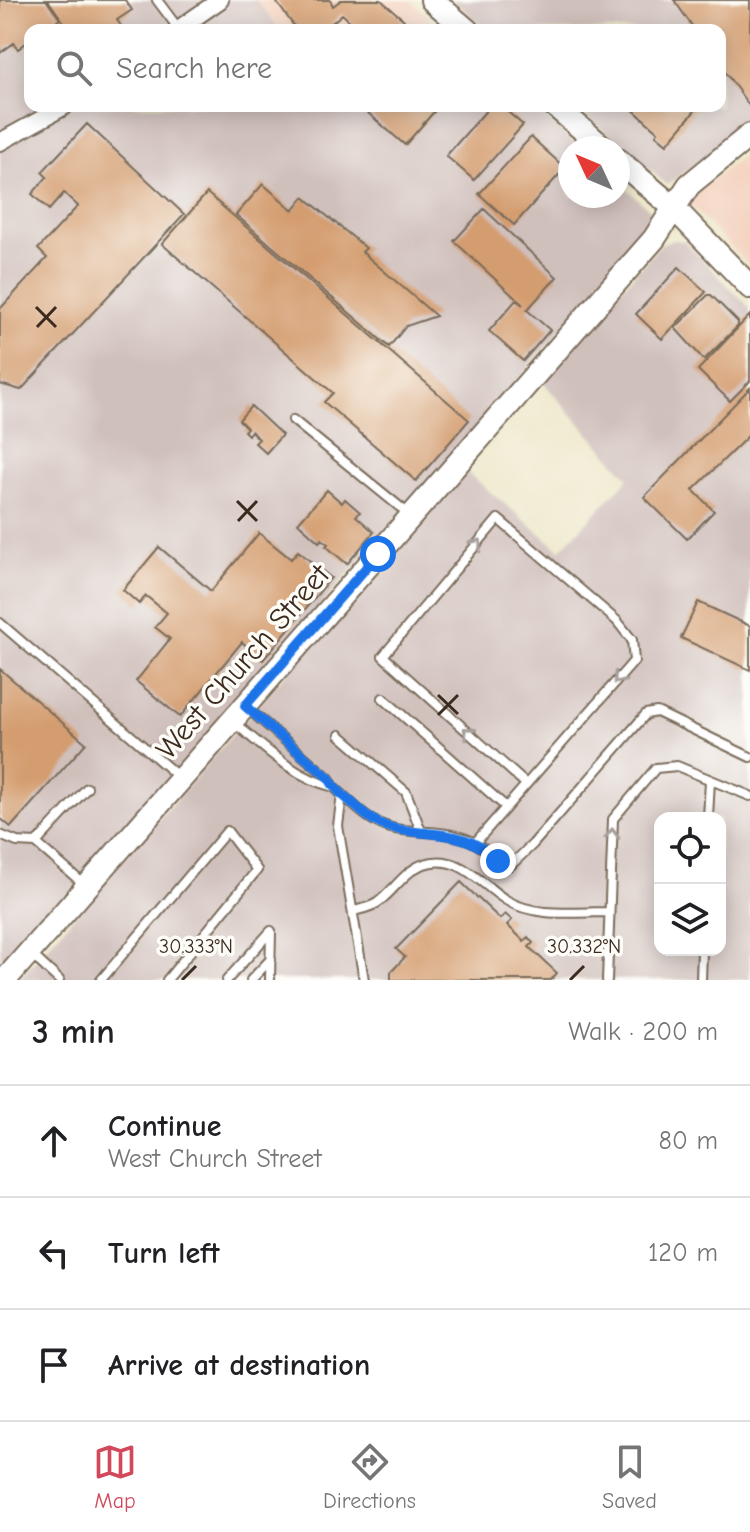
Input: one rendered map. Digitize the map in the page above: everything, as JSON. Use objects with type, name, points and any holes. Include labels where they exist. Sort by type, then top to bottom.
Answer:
[{"type":"street","points":[[186,24],[220,0]]},
{"type":"street","points":[[432,0],[460,24]]},
{"type":"street","points":[[0,142],[54,112]]},
{"type":"street","points":[[562,112],[590,136]]},
{"type":"street","name":"West Church Street","points":[[5,980],[654,239],[689,185],[750,135]]},
{"type":"street","points":[[630,170],[673,207],[750,287]]},
{"type":"lane","points":[[157,0],[174,24]]},
{"type":"lane","points":[[293,420],[411,516]]},
{"type":"lane","points":[[475,843],[634,661],[632,640],[617,621],[498,519],[383,656],[526,784]]},
{"type":"lane","points":[[0,623],[181,779]]},
{"type":"lane","points":[[383,698],[506,807]]},
{"type":"lane","points":[[238,713],[329,778],[334,787],[371,820],[392,828],[441,833],[475,843],[498,861],[511,865],[542,834],[646,714],[657,712],[750,757]]},
{"type":"lane","points":[[238,713],[287,767],[319,784],[334,787]]},
{"type":"lane","points":[[340,735],[406,792],[421,831]]},
{"type":"lane","points":[[607,980],[613,819],[656,768],[677,766],[750,796]]},
{"type":"lane","points":[[708,812],[710,780]]},
{"type":"lane","points":[[36,843],[87,788]]},
{"type":"lane","points":[[342,794],[338,826],[364,980]]},
{"type":"lane","points":[[101,980],[227,831],[257,870],[167,980]]},
{"type":"lane","points":[[0,835],[17,842],[36,843],[86,887]]},
{"type":"lane","points":[[354,911],[375,905],[423,864],[442,862],[459,865],[507,900],[539,912],[609,912]]},
{"type":"lane","points":[[227,980],[271,931],[270,980]]},
{"type":"lane","points":[[29,953],[59,980]]},
{"type":"lane","points":[[701,980],[702,956]]},
{"type":"lane","points":[[251,980],[271,959]]},
{"type":"shaded area","points":[[0,0],[256,0],[275,24],[24,24],[24,112],[539,112],[566,136],[558,136],[558,208],[630,208],[630,192],[651,211],[647,229],[0,972]]},
{"type":"shaded area","points":[[256,0],[409,0],[431,18],[426,24],[275,24]]},
{"type":"shaded area","points":[[452,0],[750,0],[750,122],[667,185],[630,153],[630,136],[610,136],[582,112],[726,112],[726,24],[480,24]]},
{"type":"shaded area","points":[[750,150],[750,267],[689,203],[691,197]]},
{"type":"shaded area","points":[[671,240],[684,241],[750,308],[750,980],[18,980],[464,470],[560,550],[629,478],[541,380],[661,244]]},
{"type":"building","points":[[0,0],[46,0],[60,19],[53,24],[24,24],[24,44],[18,49],[14,43],[0,53]]},
{"type":"building","points":[[48,0],[125,0],[132,10],[117,20],[120,24],[65,24]]},
{"type":"building","points":[[275,0],[330,0],[333,6],[341,0],[381,0],[404,20],[404,24],[353,24],[342,14],[333,24],[293,24]]},
{"type":"building","points":[[674,0],[750,0],[750,107],[726,73],[726,24],[691,24]]},
{"type":"building","points":[[367,112],[434,112],[405,145]]},
{"type":"building","points":[[485,112],[508,112],[523,125],[474,180],[446,156]]},
{"type":"building","points":[[636,112],[694,112],[667,144],[656,135],[658,132]]},
{"type":"building","points":[[87,124],[184,214],[21,390],[0,384],[0,309],[47,258],[38,249],[78,206],[64,193],[49,210],[32,194],[47,177],[42,172]]},
{"type":"building","points":[[531,137],[558,162],[558,176],[514,225],[479,194]]},
{"type":"building","points":[[263,184],[293,210],[304,197],[366,248],[362,252],[436,316],[406,326],[389,347],[236,215]]},
{"type":"building","points":[[207,193],[469,420],[416,481],[324,402],[333,393],[162,244]]},
{"type":"building","points":[[484,209],[557,277],[527,310],[550,330],[523,361],[489,331],[516,300],[523,305],[454,241]]},
{"type":"building","points":[[679,267],[706,292],[662,339],[636,314]]},
{"type":"building","points":[[708,295],[738,322],[738,326],[704,360],[675,328]]},
{"type":"building","points":[[750,315],[750,381],[730,401],[698,370]]},
{"type":"building","points":[[750,388],[750,434],[693,490],[714,511],[687,539],[644,497]]},
{"type":"building","points":[[251,406],[282,435],[266,453],[255,443],[259,439],[251,431],[248,435],[244,431],[247,428],[239,420]]},
{"type":"building","points":[[327,490],[342,503],[345,499],[360,512],[356,516],[374,532],[347,564],[326,546],[328,544],[322,539],[319,542],[298,523]]},
{"type":"building","points":[[259,533],[291,559],[298,551],[331,578],[263,660],[242,642],[180,717],[136,681],[170,639],[155,627],[167,613],[146,596],[139,604],[123,590],[159,547],[211,591]]},
{"type":"building","points":[[698,602],[750,626],[750,670],[681,638]]},
{"type":"building","points":[[0,669],[86,743],[11,827],[0,818]]},
{"type":"building","points":[[461,882],[500,919],[505,914],[512,920],[507,925],[524,941],[528,937],[533,943],[529,947],[557,973],[551,980],[391,980],[391,972],[405,957],[396,949]]},
{"type":"route","points":[[378,554],[245,706],[329,778],[334,787],[371,820],[392,828],[467,839],[498,861]]}]
